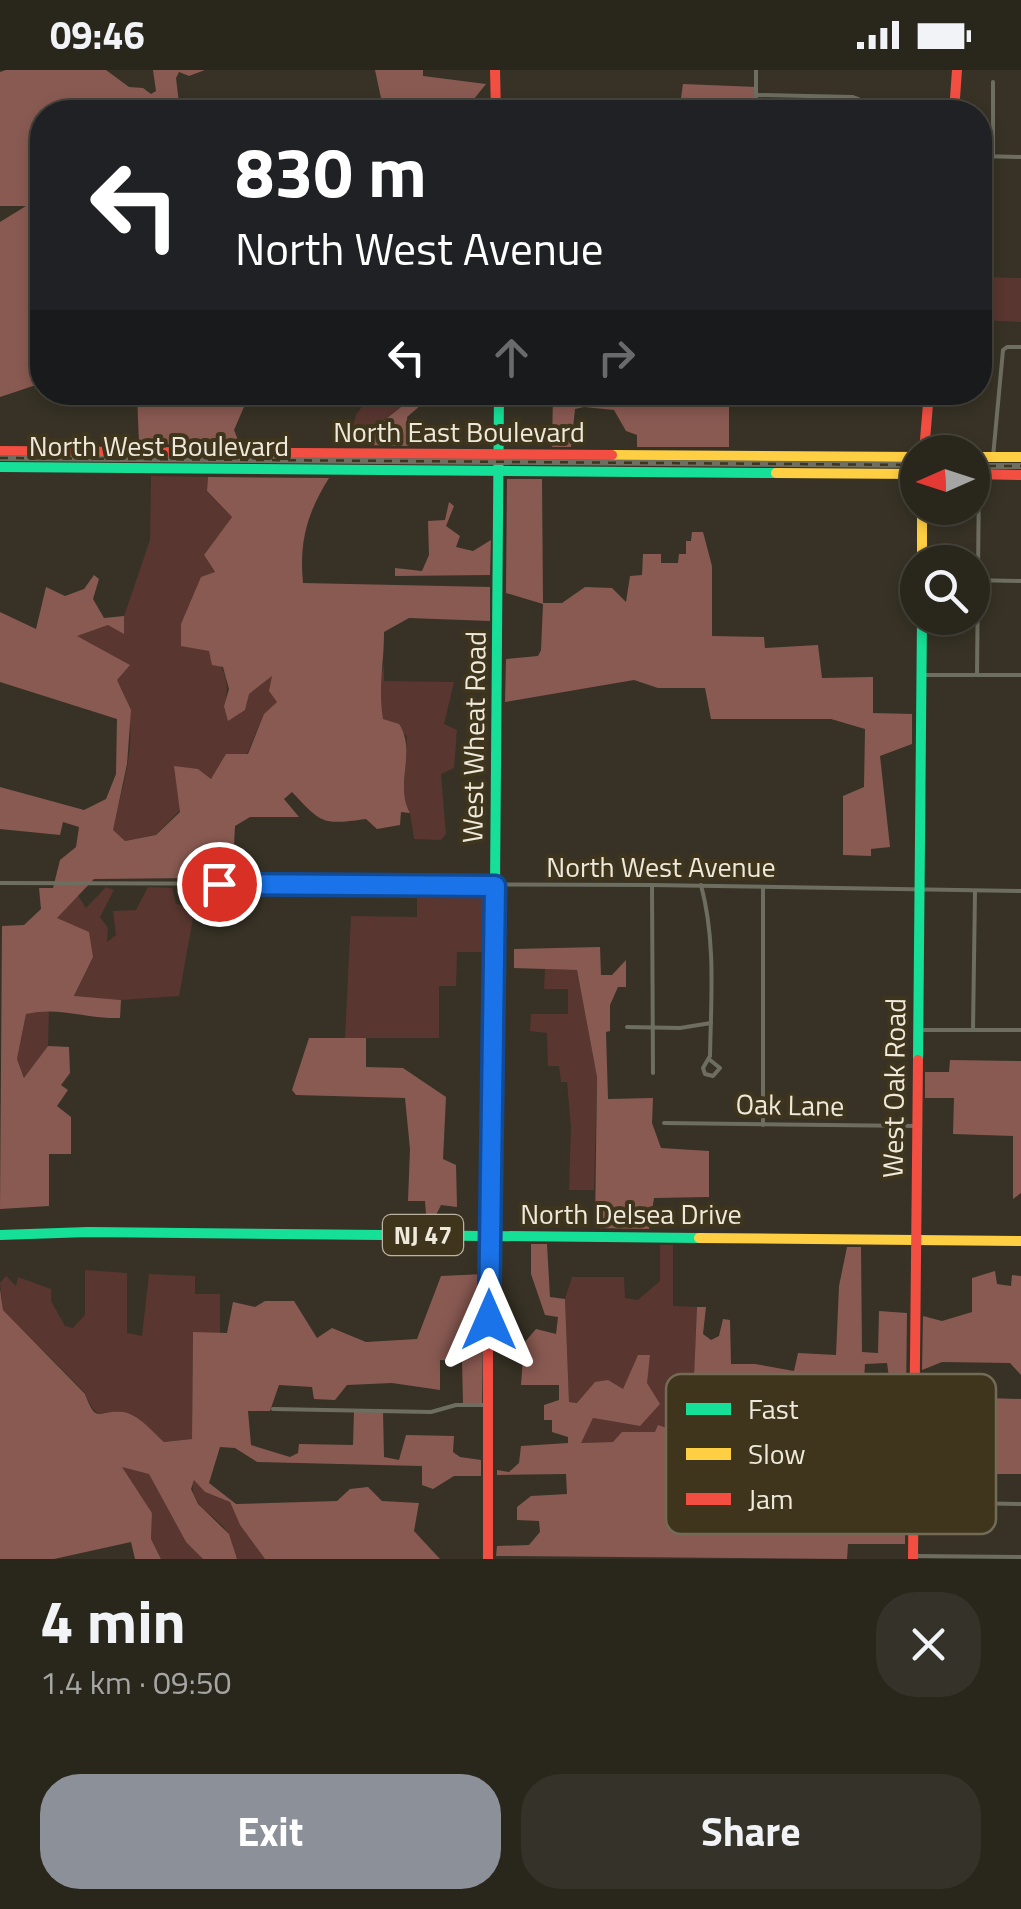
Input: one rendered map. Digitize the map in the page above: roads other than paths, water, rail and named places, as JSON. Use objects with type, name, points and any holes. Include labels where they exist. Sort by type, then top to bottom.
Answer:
[{"type":"main road","points":[[495,70],[496,100]]},
{"type":"main road","points":[[955,100],[957,70]]},
{"type":"main road","name":"West Wheat Road","points":[[488,1559],[499,405]]},
{"type":"main road","points":[[925,435],[928,405]]},
{"type":"main road","name":"North East Boulevard","points":[[0,451],[900,457]]},
{"type":"main road","points":[[993,457],[1021,457]]},
{"type":"main road","name":"North West Boulevard","points":[[0,467],[900,474]]},
{"type":"main road","points":[[990,474],[1021,475]]},
{"type":"main road","name":"West Oak Road","points":[[915,1374],[922,635]]},
{"type":"main road","name":"North Delsea Drive","points":[[0,1234],[1021,1241]]},
{"type":"street","points":[[756,70],[756,100]]},
{"type":"street","points":[[993,82],[992,157],[1021,157]]},
{"type":"street","points":[[756,95],[853,96],[862,100]]},
{"type":"street","points":[[993,457],[1003,350],[1021,347]]},
{"type":"street","points":[[990,580],[1021,581]]},
{"type":"street","points":[[976,635],[977,675]]},
{"type":"street","points":[[921,676],[1021,675]]},
{"type":"street","name":"North West Avenue","points":[[0,883],[652,885],[1021,891]]},
{"type":"street","points":[[652,885],[653,1072]]},
{"type":"street","points":[[701,886],[712,931],[710,1056],[703,1068],[705,1074],[713,1076],[720,1068],[710,1060]]},
{"type":"street","points":[[763,886],[763,1125]]},
{"type":"street","points":[[973,1030],[975,891]]},
{"type":"street","points":[[627,1027],[686,1027],[711,1022]]},
{"type":"street","points":[[918,1030],[1021,1030]]},
{"type":"street","name":"Oak Lane","points":[[664,1123],[916,1126]]},
{"type":"street","points":[[274,1409],[431,1412],[456,1404],[490,1405]]},
{"type":"street","points":[[996,1503],[1021,1504]]},
{"type":"street","points":[[913,1557],[1021,1557]]},
{"type":"railway","points":[[0,458],[900,465]]},
{"type":"railway","points":[[990,466],[1021,466]]}]
